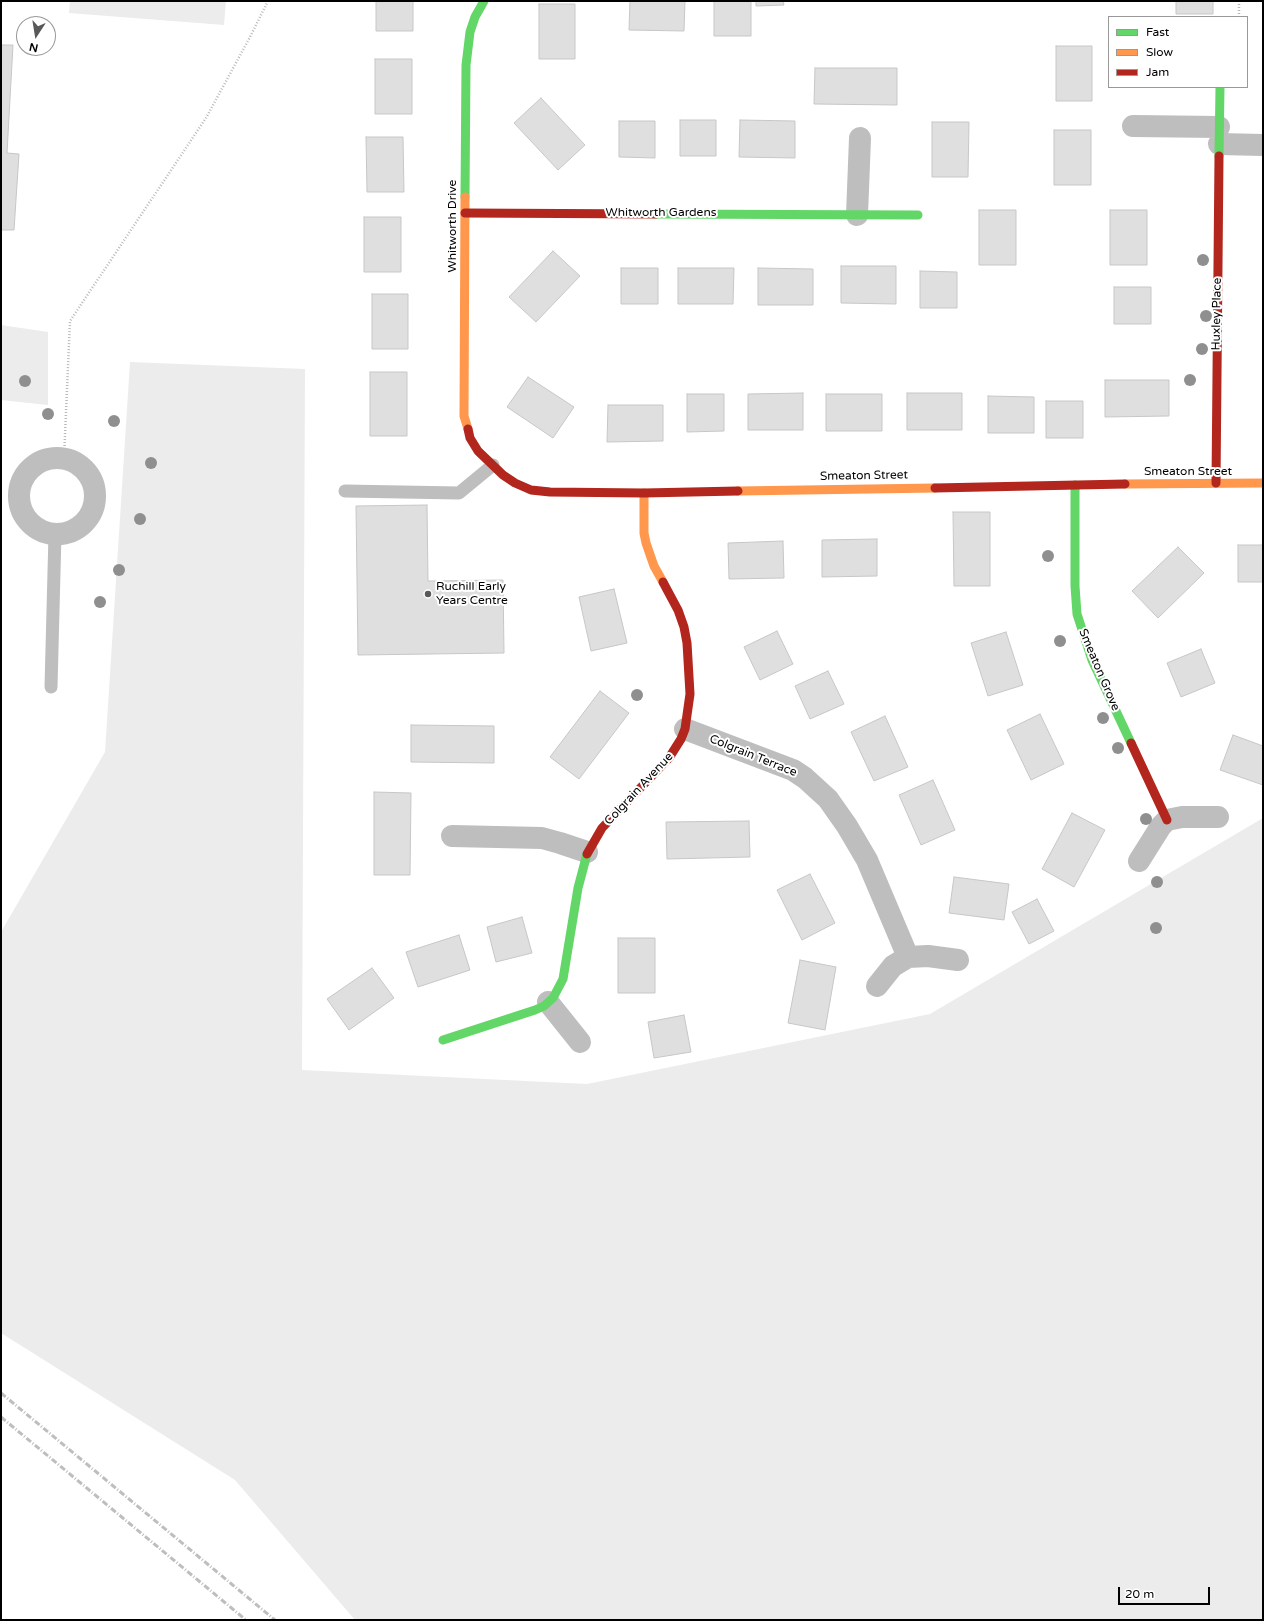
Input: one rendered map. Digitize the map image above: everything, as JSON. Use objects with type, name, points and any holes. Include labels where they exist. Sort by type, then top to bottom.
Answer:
[{"type":"street","name":"Whitworth Drive","points":[[478,451],[470,438],[464,416],[467,47],[475,17],[484,1]]},
{"type":"street","name":"Huxley Place","points":[[1216,483],[1220,88]]},
{"type":"street","points":[[1133,126],[1219,136],[1263,144]]},
{"type":"street","points":[[857,215],[860,138]]},
{"type":"street","name":"Whitworth Gardens","points":[[465,213],[918,215]]},
{"type":"street","name":"Smeaton Street","points":[[478,451],[503,475],[515,483],[531,490],[550,492],[644,493],[1263,483]]},
{"type":"street","points":[[51,458],[64,458],[76,463],[86,471],[92,482],[95,494],[93,507],[88,518],[79,527],[68,532],[56,534],[43,532],[32,525],[24,516],[19,504],[10,492],[22,480],[29,469],[39,462],[51,458]]},
{"type":"street","name":"Smeaton Grove","points":[[1076,485],[1075,586],[1077,614],[1081,629],[1095,667],[1167,820]]},
{"type":"street","name":"Colgrain Avenue","points":[[443,1040],[535,1010],[548,1002],[558,990],[563,980],[578,888],[587,852],[602,828],[669,758],[685,729],[690,694],[687,643],[684,627],[678,610],[670,592],[654,566],[646,543],[644,533],[644,493]]},
{"type":"street","name":"Colgrain Terrace","points":[[685,729],[793,770],[805,778],[828,799],[847,826],[867,860],[908,957]]},
{"type":"street","points":[[1139,861],[1161,826],[1167,820],[1182,817],[1218,817]]},
{"type":"street","points":[[452,836],[542,838],[587,852]]},
{"type":"street","points":[[877,986],[893,966],[908,957],[928,956],[958,960]]},
{"type":"street","points":[[548,1002],[580,1042]]},
{"type":"lane","points":[[345,491],[459,493],[493,465]]},
{"type":"lane","points":[[51,688],[56,534]]},
{"type":"path","points":[[64,458],[70,321],[206,118],[268,1]]},
{"type":"path","points":[[1238,16],[1239,1]]},
{"type":"shaded area","points":[[70,1],[226,1],[224,25],[69,13]]},
{"type":"shaded area","points":[[1,325],[48,332],[48,405],[1,400]]},
{"type":"shaded area","points":[[130,362],[305,369],[302,1070],[587,1084],[930,1014],[1263,818],[1263,1620],[355,1620],[235,1480],[1,1333],[1,932],[105,752]]},
{"type":"building","points":[[376,1],[413,1],[413,31],[376,31]]},
{"type":"building","points":[[630,1],[685,1],[684,31],[629,30]]},
{"type":"building","points":[[714,1],[751,1],[751,36],[714,36]]},
{"type":"building","points":[[756,1],[783,1],[784,5],[756,6]]},
{"type":"building","points":[[1176,1],[1213,1],[1213,14],[1176,14]]},
{"type":"building","points":[[539,4],[575,4],[575,59],[539,59]]},
{"type":"building","points":[[1,45],[13,45],[7,153],[19,154],[14,230],[1,230]]},
{"type":"building","points":[[1056,46],[1092,46],[1092,101],[1056,101]]},
{"type":"building","points":[[375,59],[412,59],[412,114],[375,114]]},
{"type":"building","points":[[815,68],[897,68],[897,105],[814,104]]},
{"type":"building","points":[[541,98],[585,145],[558,170],[514,123]]},
{"type":"building","points":[[680,120],[716,120],[716,156],[680,156]]},
{"type":"building","points":[[740,120],[795,121],[795,158],[739,157]]},
{"type":"building","points":[[619,121],[655,121],[655,158],[619,157]]},
{"type":"building","points":[[932,122],[969,122],[968,177],[932,177]]},
{"type":"building","points":[[1054,130],[1091,130],[1091,185],[1054,185]]},
{"type":"building","points":[[366,137],[403,137],[404,192],[367,192]]},
{"type":"building","points":[[979,210],[1016,210],[1016,265],[979,265]]},
{"type":"building","points":[[1110,210],[1147,210],[1147,265],[1110,265]]},
{"type":"building","points":[[364,217],[401,217],[401,272],[364,272]]},
{"type":"building","points":[[553,251],[580,276],[536,322],[509,297]]},
{"type":"building","points":[[841,266],[896,266],[896,304],[841,303]]},
{"type":"building","points":[[621,268],[658,268],[658,304],[621,304]]},
{"type":"building","points":[[678,268],[734,268],[733,304],[678,304]]},
{"type":"building","points":[[758,268],[813,269],[813,305],[758,305]]},
{"type":"building","points":[[920,271],[957,272],[957,308],[920,308]]},
{"type":"building","points":[[1114,287],[1151,287],[1151,324],[1114,324]]},
{"type":"building","points":[[372,294],[408,294],[408,349],[372,349]]},
{"type":"building","points":[[370,372],[407,372],[407,436],[370,436]]},
{"type":"building","points":[[528,377],[574,407],[553,438],[507,407]]},
{"type":"building","points":[[1105,380],[1169,380],[1169,416],[1105,417]]},
{"type":"building","points":[[803,393],[803,430],[748,430],[748,394]]},
{"type":"building","points":[[907,393],[962,393],[962,430],[907,430]]},
{"type":"building","points":[[687,394],[724,394],[724,431],[687,432]]},
{"type":"building","points":[[826,394],[882,394],[882,431],[826,431]]},
{"type":"building","points":[[988,396],[1034,397],[1034,433],[988,433]]},
{"type":"building","points":[[1046,401],[1083,401],[1083,438],[1046,438]]},
{"type":"building","points":[[608,405],[663,405],[663,441],[607,442]]},
{"type":"building","points":[[427,505],[428,581],[503,580],[504,653],[358,655],[356,506]]},
{"type":"building","points":[[953,512],[990,512],[990,586],[954,586]]},
{"type":"building","points":[[877,539],[877,576],[822,577],[822,540]]},
{"type":"building","points":[[783,541],[784,578],[729,579],[728,543]]},
{"type":"building","points":[[1238,545],[1263,545],[1263,582],[1238,582]]},
{"type":"building","points":[[1178,547],[1204,573],[1158,618],[1132,591]]},
{"type":"building","points":[[614,589],[627,643],[591,651],[579,597]]},
{"type":"building","points":[[777,631],[793,664],[760,680],[744,647]]},
{"type":"building","points":[[1006,632],[1023,685],[988,696],[971,643]]},
{"type":"building","points":[[1201,649],[1215,683],[1181,697],[1167,663]]},
{"type":"building","points":[[828,671],[844,704],[810,719],[795,686]]},
{"type":"building","points":[[600,691],[629,713],[579,779],[550,757]]},
{"type":"building","points":[[1040,714],[1064,764],[1031,780],[1007,730]]},
{"type":"building","points":[[885,716],[908,767],[874,781],[851,732]]},
{"type":"building","points":[[411,725],[494,726],[494,763],[411,762]]},
{"type":"building","points":[[1233,735],[1263,746],[1263,785],[1220,770]]},
{"type":"building","points":[[933,780],[955,830],[921,845],[899,795]]},
{"type":"building","points":[[374,792],[411,793],[410,875],[374,875]]},
{"type":"building","points":[[1072,813],[1105,830],[1074,887],[1042,869]]},
{"type":"building","points":[[749,821],[750,857],[667,859],[666,822]]},
{"type":"building","points":[[810,874],[835,923],[802,940],[777,890]]},
{"type":"building","points":[[954,877],[1009,884],[1004,920],[949,913]]},
{"type":"building","points":[[1037,899],[1054,931],[1029,944],[1012,912]]},
{"type":"building","points":[[522,917],[532,953],[496,962],[487,927]]},
{"type":"building","points":[[459,935],[470,970],[418,987],[406,952]]},
{"type":"building","points":[[618,938],[655,938],[655,993],[618,993]]},
{"type":"building","points":[[800,960],[836,967],[825,1030],[788,1023]]},
{"type":"building","points":[[372,968],[394,998],[349,1030],[327,999]]},
{"type":"building","points":[[684,1015],[691,1052],[654,1058],[648,1022]]},
{"type":"railway","points":[[1,1393],[275,1620]]},
{"type":"railway","points":[[1,1417],[246,1620]]},
{"type":"traffic: fast","points":[[465,197],[466,65],[470,32],[475,17],[484,1]]},
{"type":"traffic: fast","points":[[1219,156],[1220,88]]},
{"type":"traffic: fast","points":[[656,214],[918,215]]},
{"type":"traffic: fast","points":[[1075,485],[1075,586],[1077,614],[1092,660],[1131,743]]},
{"type":"traffic: fast","points":[[443,1040],[535,1010],[544,1006],[553,998],[563,979],[578,888],[587,854]]},
{"type":"traffic: slow","points":[[465,197],[464,416],[468,429]]},
{"type":"traffic: slow","points":[[1125,484],[1263,483]]},
{"type":"traffic: slow","points":[[738,491],[935,488]]},
{"type":"traffic: slow","points":[[644,493],[644,533],[646,543],[654,566],[663,582]]},
{"type":"traffic: jam","points":[[1216,483],[1219,156]]},
{"type":"traffic: jam","points":[[465,213],[656,214]]},
{"type":"traffic: jam","points":[[468,429],[470,438],[478,451],[503,475],[515,483],[531,490],[550,492],[644,493],[738,491]]},
{"type":"traffic: jam","points":[[935,488],[1125,484]]},
{"type":"traffic: jam","points":[[587,854],[602,828],[669,758],[681,739],[685,729],[690,694],[687,643],[684,627],[678,610],[663,582]]},
{"type":"traffic: jam","points":[[1131,743],[1167,820]]},
{"type":"place","name":"Ruchill Early Years Centre","points":[[428,594]]}]
